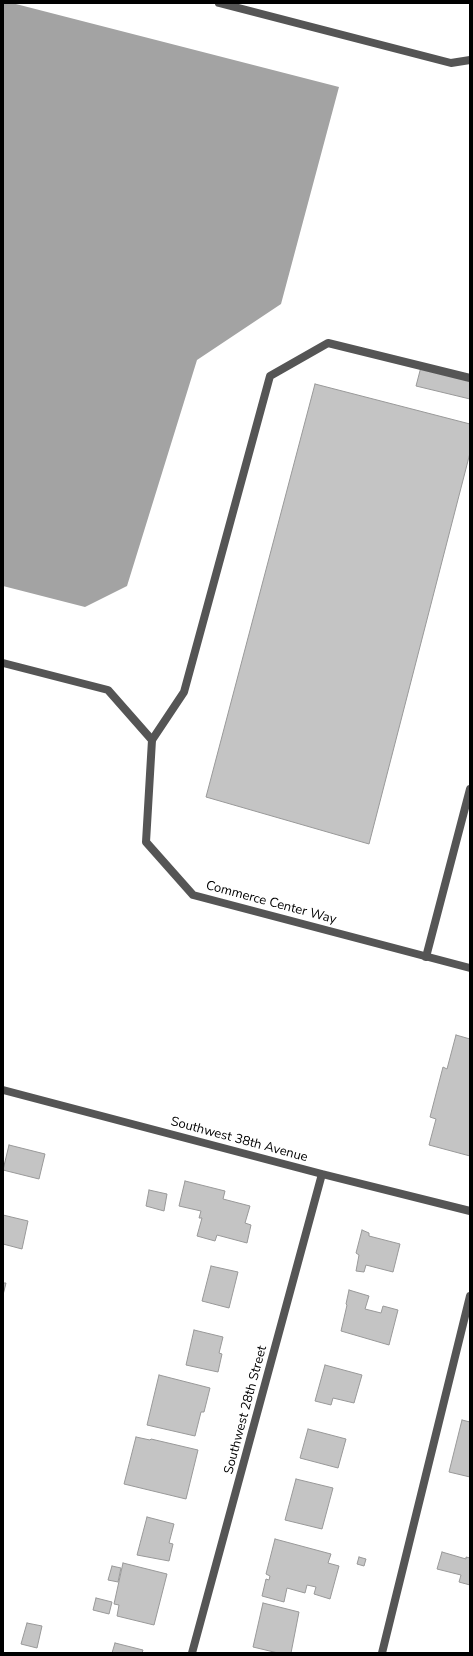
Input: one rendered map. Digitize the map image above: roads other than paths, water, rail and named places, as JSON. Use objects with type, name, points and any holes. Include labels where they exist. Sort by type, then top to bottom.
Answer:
[{"type":"street","points":[[219,3],[451,63],[470,60]]},
{"type":"street","points":[[3,663],[108,690],[152,740],[184,692],[270,376],[328,343],[470,378]]},
{"type":"street","name":"Commerce Center Way","points":[[152,740],[146,842],[193,895],[470,968]]},
{"type":"street","points":[[426,957],[470,789]]},
{"type":"street","name":"Southwest 38th Avenue","points":[[3,1090],[322,1174],[470,1211]]},
{"type":"street","name":"Southwest 28th Street","points":[[192,1653],[322,1174]]},
{"type":"street","points":[[382,1653],[470,1296]]}]
